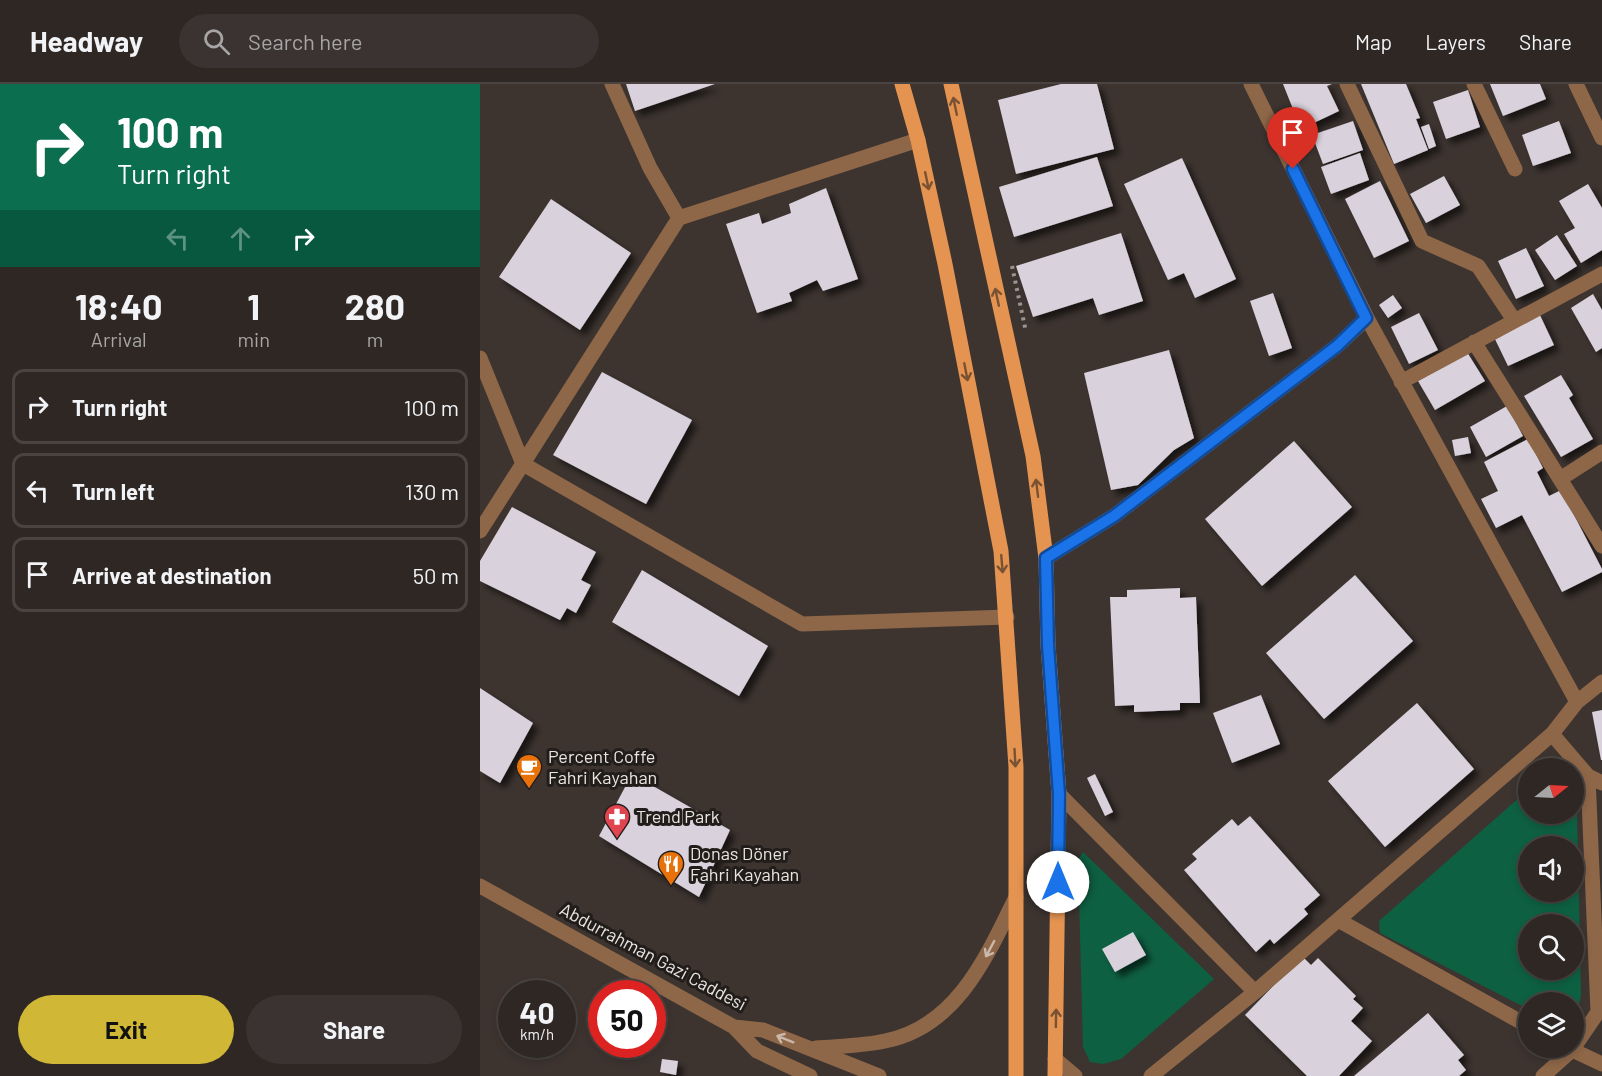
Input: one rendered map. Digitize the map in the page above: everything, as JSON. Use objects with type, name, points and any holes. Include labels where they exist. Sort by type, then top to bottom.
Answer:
[{"type":"main road","points":[[902,84],[918,140],[1001,551],[1016,767],[1016,1076]]},
{"type":"main road","points":[[951,84],[1033,456],[1046,558],[1048,645],[1059,794],[1055,1076]]},
{"type":"street","points":[[612,84],[650,168],[679,218]]},
{"type":"street","points":[[1251,84],[1366,318],[1577,702]]},
{"type":"street","points":[[1347,84],[1422,241],[1478,266],[1514,320]]},
{"type":"street","points":[[1474,84],[1515,169]]},
{"type":"street","points":[[1576,84],[1602,138]]},
{"type":"street","points":[[480,531],[679,218],[918,140]]},
{"type":"street","points":[[1401,382],[1602,274]]},
{"type":"street","points":[[1046,558],[1114,516],[1337,346],[1366,318]]},
{"type":"street","points":[[1474,342],[1602,546]]},
{"type":"street","points":[[480,358],[523,464],[802,624],[1007,617]]},
{"type":"street","points":[[1560,479],[1602,452]]},
{"type":"street","points":[[1151,1076],[1255,992],[1552,734],[1577,702],[1602,682]]},
{"type":"street","points":[[1552,734],[1595,780],[1598,1012],[1584,1029]]},
{"type":"street","points":[[1059,794],[1255,992]]},
{"type":"street","name":"Abdurrahman Gazi Caddesi","points":[[480,886],[734,1027],[763,1030],[879,1076]]},
{"type":"street","points":[[808,1048],[887,1041],[919,1028],[945,1012],[967,988],[984,962],[1016,897]]},
{"type":"street","points":[[1338,920],[1518,1020]]},
{"type":"street","points":[[734,1027],[757,1051],[810,1076]]},
{"type":"street","points":[[1584,1055],[1602,1064]]},
{"type":"street","points":[[1543,1076],[1560,1058]]},
{"type":"street","points":[[1055,1059],[1075,1076]]},
{"type":"green space","points":[[1518,799],[1518,824],[1577,824],[1577,836],[1518,836],[1518,902],[1579,902],[1579,914],[1518,914],[1518,980],[1581,980],[1581,992],[1518,992],[1518,1004],[1380,933],[1379,921]]},
{"type":"green space","points":[[1083,852],[1214,979],[1121,1059],[1103,1064],[1090,1062],[1083,1047],[1078,860]]},
{"type":"building","points":[[626,84],[715,84],[635,111]]},
{"type":"building","points":[[1061,84],[1097,84],[1114,149],[1016,174],[998,100]]},
{"type":"building","points":[[1283,84],[1332,84],[1327,86],[1339,111],[1301,129]]},
{"type":"building","points":[[1361,84],[1406,84],[1420,118],[1416,119],[1428,150],[1394,164]]},
{"type":"building","points":[[1490,84],[1540,84],[1546,99],[1503,116]]},
{"type":"building","points":[[1468,90],[1480,127],[1446,139],[1433,102]]},
{"type":"building","points":[[1353,121],[1363,150],[1323,164],[1312,135]]},
{"type":"building","points":[[1559,121],[1571,153],[1533,166],[1522,135]]},
{"type":"building","points":[[1429,124],[1436,146],[1429,149],[1421,127]]},
{"type":"building","points":[[1360,153],[1369,180],[1331,194],[1321,167]]},
{"type":"building","points":[[1097,157],[1113,206],[1014,237],[999,187]]},
{"type":"building","points":[[1182,158],[1236,279],[1195,298],[1184,273],[1168,280],[1124,184]]},
{"type":"building","points":[[1444,176],[1460,205],[1426,223],[1410,194]]},
{"type":"building","points":[[1380,181],[1409,241],[1374,258],[1345,199]]},
{"type":"building","points":[[1588,184],[1602,208],[1602,250],[1581,263],[1564,234],[1575,228],[1559,201]]},
{"type":"building","points":[[826,188],[858,279],[823,291],[817,280],[789,293],[792,301],[757,313],[726,224],[759,213],[762,224],[791,213],[789,204]]},
{"type":"building","points":[[551,199],[631,253],[580,330],[499,277]]},
{"type":"building","points":[[1121,233],[1143,301],[1099,315],[1093,298],[1033,317],[1016,266]]},
{"type":"building","points":[[1557,235],[1577,266],[1555,280],[1535,250]]},
{"type":"building","points":[[1526,248],[1544,286],[1516,299],[1498,261]]},
{"type":"building","points":[[1273,293],[1292,348],[1269,356],[1250,301]]},
{"type":"building","points":[[1593,294],[1602,310],[1602,348],[1596,352],[1571,308]]},
{"type":"building","points":[[1393,295],[1402,308],[1388,318],[1379,305]]},
{"type":"building","points":[[1419,313],[1438,350],[1409,364],[1391,327]]},
{"type":"building","points":[[1539,313],[1554,345],[1508,366],[1493,335]]},
{"type":"building","points":[[1169,350],[1194,438],[1174,450],[1138,485],[1111,490],[1084,373]]},
{"type":"building","points":[[1467,352],[1485,381],[1435,410],[1418,381]]},
{"type":"building","points":[[602,372],[692,420],[646,504],[553,455]]},
{"type":"building","points":[[1561,375],[1573,395],[1569,398],[1593,439],[1561,457],[1524,396]]},
{"type":"building","points":[[1507,406],[1523,436],[1486,457],[1470,427]]},
{"type":"building","points":[[1468,437],[1471,453],[1455,456],[1452,440]]},
{"type":"building","points":[[1528,439],[1543,468],[1537,472],[1549,496],[1561,490],[1602,569],[1602,572],[1562,592],[1522,515],[1496,528],[1481,499],[1498,491],[1484,462]]},
{"type":"building","points":[[1294,441],[1352,507],[1262,586],[1205,519]]},
{"type":"building","points":[[512,507],[596,552],[581,580],[591,585],[576,613],[567,608],[560,620],[480,581],[480,561]]},
{"type":"building","points":[[642,570],[768,646],[739,696],[612,622]]},
{"type":"building","points":[[1355,575],[1413,641],[1324,719],[1266,653]]},
{"type":"building","points":[[1180,588],[1180,598],[1196,597],[1200,703],[1180,703],[1180,710],[1134,712],[1134,705],[1115,706],[1110,597],[1127,597],[1127,590]]},
{"type":"building","points":[[480,688],[533,723],[500,783],[480,771]]},
{"type":"building","points":[[1261,695],[1280,744],[1232,763],[1213,713]]},
{"type":"building","points":[[1417,703],[1474,769],[1385,847],[1328,781]]},
{"type":"building","points":[[1602,710],[1602,760],[1601,760],[1592,712]]},
{"type":"building","points":[[632,774],[730,830],[699,897],[599,836]]},
{"type":"building","points":[[1095,774],[1113,812],[1105,816],[1087,778]]},
{"type":"building","points":[[1250,816],[1320,895],[1304,909],[1308,914],[1274,944],[1270,939],[1256,952],[1184,870],[1197,859],[1192,854],[1232,819],[1238,826]]},
{"type":"building","points":[[1133,932],[1146,955],[1115,972],[1102,949]]},
{"type":"building","points":[[1302,956],[1311,965],[1318,958],[1356,996],[1353,999],[1363,1008],[1351,1021],[1372,1041],[1339,1076],[1307,1076],[1245,1015]]},
{"type":"building","points":[[1428,1013],[1464,1055],[1458,1060],[1466,1070],[1459,1076],[1354,1076]]},
{"type":"building","points":[[662,1059],[678,1061],[676,1075],[660,1072]]},
{"type":"place","name":"Percent Coffe Fahri Kayahan","points":[[529,790]]},
{"type":"place","name":"Trend Park","points":[[617,840]]},
{"type":"place","name":"Donas Döner Fahri Kayahan","points":[[671,887]]},
{"type":"route","points":[[1058,882],[1059,794],[1048,645],[1046,558],[1114,516],[1337,346],[1366,318],[1293,169]]}]
